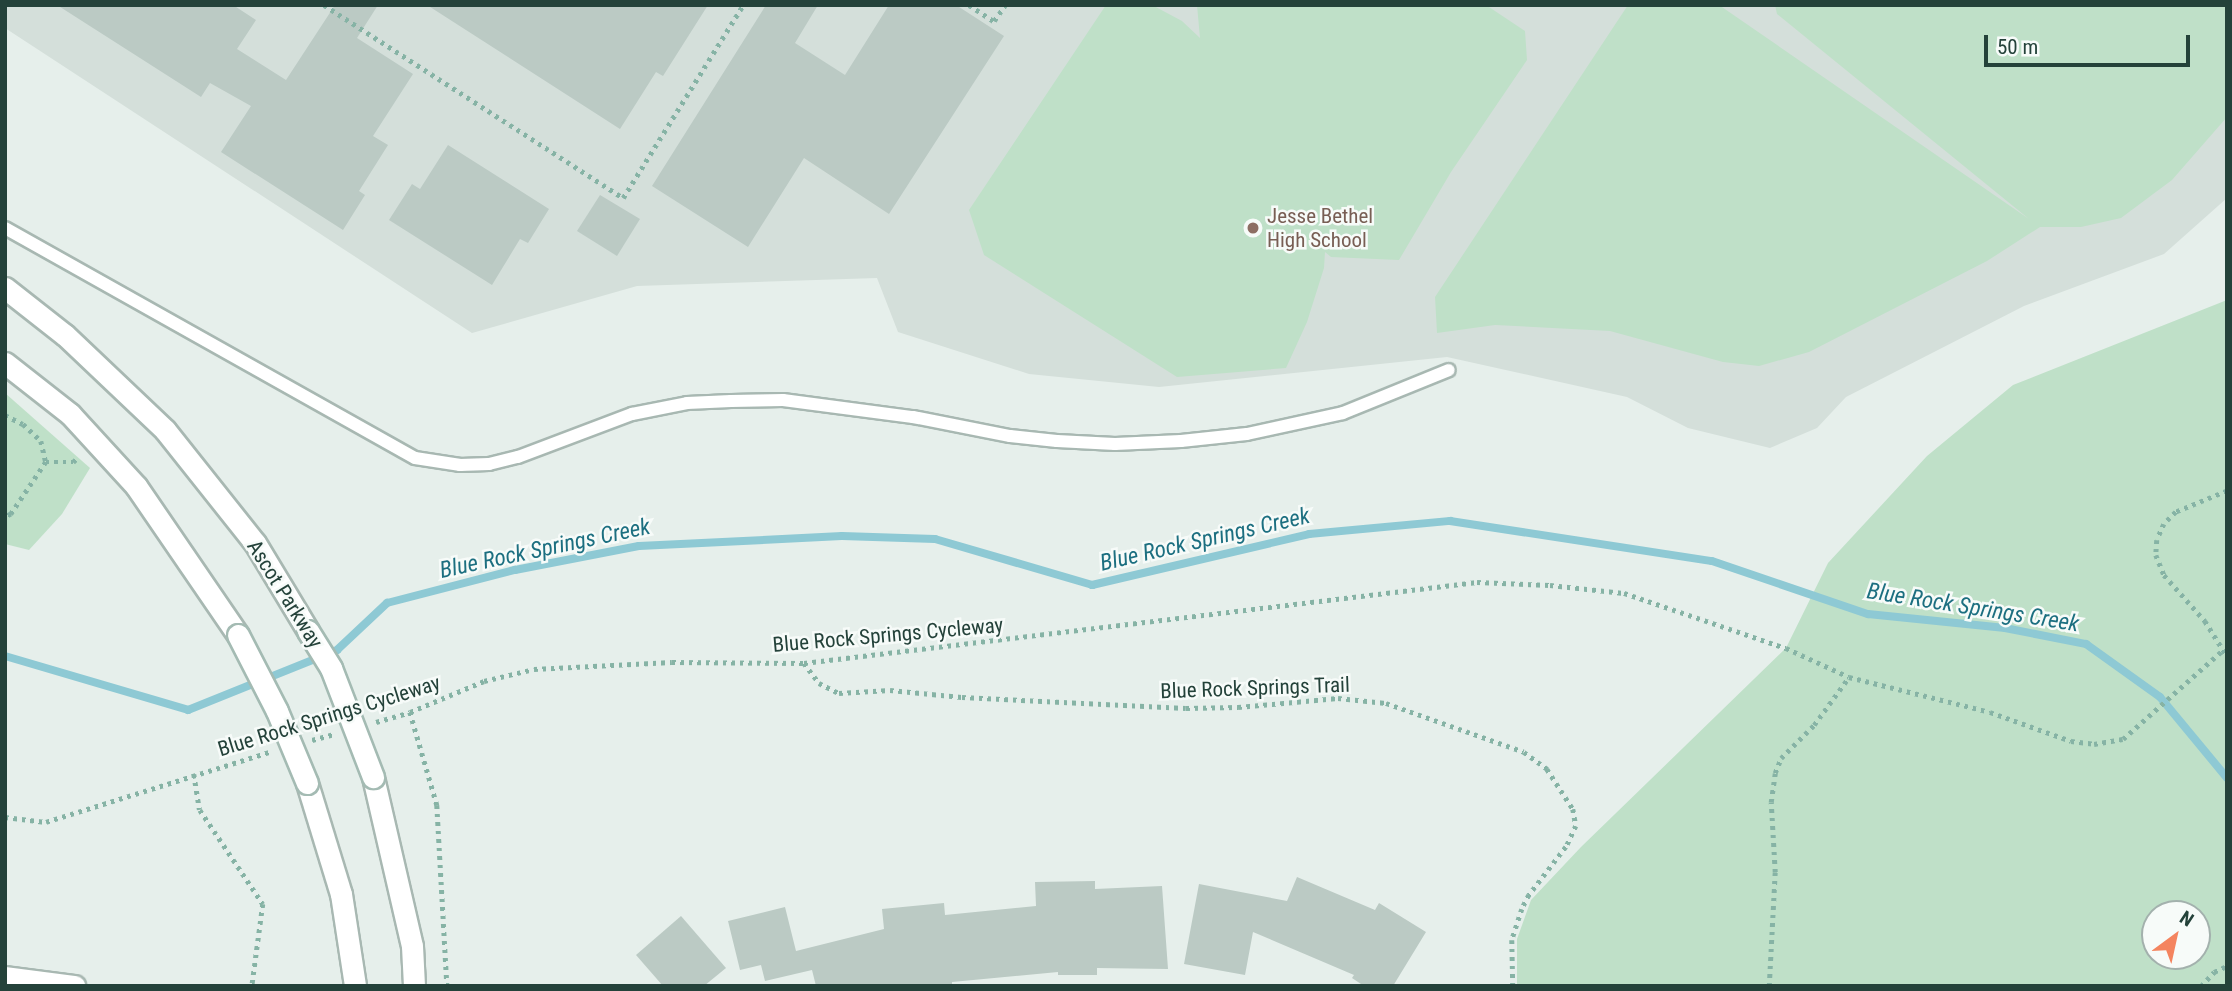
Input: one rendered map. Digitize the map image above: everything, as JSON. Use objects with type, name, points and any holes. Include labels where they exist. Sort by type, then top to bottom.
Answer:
[{"type":"main road","name":"Ascot Parkway","points":[[5,288],[65,335],[165,430],[256,543],[331,668],[373,777],[412,946],[414,986]]},
{"type":"main road","points":[[5,363],[70,414],[136,486],[238,635],[277,711],[307,783],[341,894],[355,986]]},
{"type":"main road","points":[[5,977],[74,986]]},
{"type":"lane","points":[[5,228],[415,458],[460,465],[489,464],[518,457],[632,414],[687,403],[731,401],[795,402],[913,416],[997,434],[1057,441],[1115,444],[1247,434],[1343,413],[1449,370]]},
{"type":"path","points":[[324,5],[624,198],[743,5]]},
{"type":"path","points":[[969,5],[994,21],[1004,5]]},
{"type":"path","points":[[5,415],[23,424],[41,440],[46,462],[11,514],[5,517]]},
{"type":"path","points":[[2227,491],[2176,512],[2164,524],[2157,540],[2155,555],[2164,575],[2206,621],[2227,656]]},
{"type":"path","name":"Blue Rock Springs Cycleway","points":[[372,723],[410,712],[484,681],[534,669],[671,662],[804,663],[1477,582],[1550,584],[1623,593],[1786,648],[1849,677],[1990,712],[2071,741],[2094,744],[2123,739],[2223,650]]},
{"type":"path","name":"Blue Rock Springs Trail","points":[[804,663],[819,683],[839,693],[890,690],[962,697],[1186,708],[1238,707],[1338,698],[1386,703],[1524,752],[1547,769],[1573,809],[1576,826],[1566,847],[1522,909],[1512,940],[1513,986]]},
{"type":"path","points":[[1769,986],[1775,872],[1771,802],[1774,773],[1781,758],[1814,725],[1849,677]]},
{"type":"path","points":[[410,712],[437,805],[447,986]]},
{"type":"path","name":"Blue Rock Springs Cycleway","points":[[308,741],[346,730]]},
{"type":"path","name":"Blue Rock Springs Cycleway","points":[[5,817],[46,822],[283,748]]},
{"type":"path","points":[[194,774],[200,810],[263,904],[252,986]]},
{"type":"path","points":[[2201,986],[2214,972],[2227,966]]},
{"type":"shaded area","name":"Jesse Bethel High School","points":[[5,5],[2227,5],[2227,198],[2164,254],[2024,306],[1846,397],[1817,428],[1770,448],[1688,428],[1627,397],[1447,357],[1159,387],[1029,374],[898,332],[877,278],[637,286],[472,333],[5,28]]},
{"type":"green space","points":[[1106,5],[1152,5],[1182,21],[1200,38],[1197,5],[1486,5],[1525,31],[1527,60],[1451,172],[1399,260],[1331,257],[1325,252],[1324,268],[1307,322],[1286,368],[1177,377],[984,255],[969,210]]},
{"type":"green space","points":[[1628,5],[1719,5],[2029,219],[1777,14],[1775,5],[2227,5],[2227,117],[2172,180],[2121,218],[2081,227],[2040,227],[1987,261],[1809,352],[1759,366],[1723,362],[1610,331],[1495,325],[1437,333],[1435,297]]},
{"type":"green space","points":[[2227,300],[2227,986],[1517,986],[1517,939],[1531,900],[1581,847],[1786,648],[1828,563],[1927,456],[2013,385]]},
{"type":"green space","points":[[5,393],[90,468],[62,514],[29,550],[5,544]]},
{"type":"building","points":[[57,5],[233,5],[256,20],[237,49],[286,80],[335,5],[378,5],[357,38],[413,74],[373,136],[388,145],[359,191],[365,195],[343,230],[221,152],[251,106],[210,83],[201,97]]},
{"type":"building","points":[[427,5],[708,5],[663,76],[656,72],[620,129]]},
{"type":"building","points":[[766,5],[818,5],[795,43],[845,75],[889,5],[956,5],[1004,36],[889,214],[804,158],[748,247],[652,186]]},
{"type":"building","points":[[448,145],[549,209],[528,243],[520,239],[492,285],[389,220],[412,184],[420,189]]},
{"type":"building","points":[[600,195],[640,219],[617,256],[577,231]]},
{"type":"building","points":[[1297,877],[1375,910],[1379,903],[1426,932],[1393,986],[1364,986],[1352,978],[1354,975],[1253,932],[1245,975],[1184,964],[1199,884],[1287,901]]},
{"type":"building","points":[[1095,881],[1095,889],[1162,886],[1168,969],[1097,968],[1097,975],[1058,975],[1058,972],[952,982],[952,986],[816,986],[812,970],[765,981],[761,965],[740,970],[728,921],[785,907],[796,951],[884,929],[882,909],[944,903],[945,915],[1036,906],[1035,882]]},
{"type":"building","points":[[681,916],[726,968],[704,986],[663,986],[636,955]]},
{"type":"waterway","name":"Blue Rock Springs Creek","points":[[5,656],[188,710],[337,650],[387,603],[515,570],[639,546],[842,536],[935,539],[1092,585],[1309,534],[1450,521],[1712,561],[1868,614],[2005,628],[2086,644],[2160,697],[2227,778]]},
{"type":"place","name":"Jesse Bethel High School","points":[[1253,228]]}]
